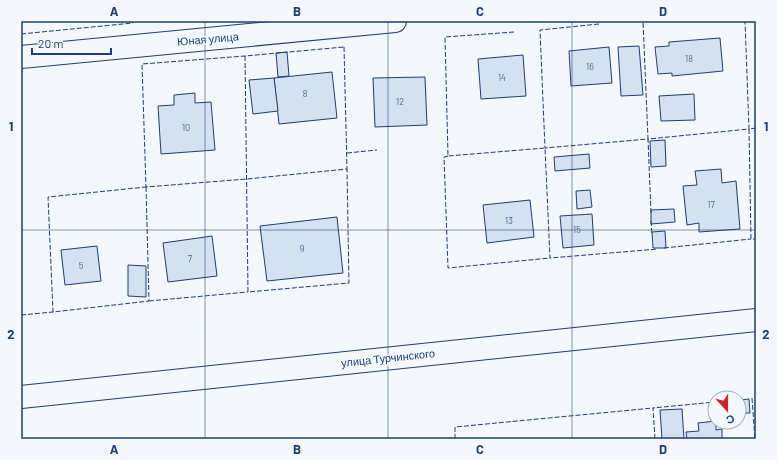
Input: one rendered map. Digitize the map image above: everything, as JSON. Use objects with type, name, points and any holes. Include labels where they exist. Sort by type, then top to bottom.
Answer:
[{"type":"street","name":"Юная улица","points":[[21,57],[307,25],[395,21]]},
{"type":"street","name":"улица Турчинского","points":[[21,397],[756,320]]},
{"type":"building","points":[[720,38],[723,71],[672,76],[672,73],[658,74],[655,47],[669,46],[669,42]]},
{"type":"building","points":[[639,46],[643,95],[621,96],[618,47]]},
{"type":"building","points":[[609,47],[612,83],[571,86],[569,51]]},
{"type":"building","points":[[287,52],[289,76],[278,77],[276,53]]},
{"type":"building","points":[[523,55],[526,96],[481,99],[478,59]]},
{"type":"building","points":[[332,72],[337,118],[279,124],[274,78]]},
{"type":"building","points":[[425,77],[427,125],[375,127],[373,78]]},
{"type":"building","points":[[274,78],[278,111],[253,114],[249,80]]},
{"type":"building","points":[[195,93],[195,103],[211,102],[215,150],[161,154],[158,106],[174,105],[174,95]]},
{"type":"building","points":[[694,94],[695,120],[661,121],[659,96]]},
{"type":"building","points":[[665,140],[666,166],[651,167],[650,141]]},
{"type":"building","points":[[589,154],[590,168],[555,171],[554,157]]},
{"type":"building","points":[[721,169],[722,183],[736,181],[740,229],[699,232],[699,223],[687,225],[683,186],[697,185],[695,171]]},
{"type":"building","points":[[590,190],[592,207],[577,209],[576,191]]},
{"type":"building","points":[[530,200],[534,237],[487,243],[483,205]]},
{"type":"building","points":[[674,209],[675,222],[651,224],[651,210]]},
{"type":"building","points":[[592,214],[594,245],[563,248],[560,216]]},
{"type":"building","points":[[337,217],[343,273],[267,281],[260,226]]},
{"type":"building","points":[[665,231],[666,248],[653,248],[652,232]]},
{"type":"building","points":[[212,236],[217,276],[168,282],[163,243]]},
{"type":"building","points":[[97,246],[101,281],[65,285],[61,250]]},
{"type":"building","points":[[128,265],[146,266],[146,297],[128,296]]},
{"type":"building","points":[[747,399],[749,399],[750,413],[747,413]]},
{"type":"building","points":[[682,409],[684,439],[662,439],[660,410]]},
{"type":"building","points":[[707,422],[707,430],[722,430],[722,439],[687,439],[686,432],[699,431],[698,423]]},
{"type":"fence","points":[[21,34],[133,23],[131,21]]},
{"type":"fence","points":[[599,24],[540,30],[545,148],[648,139],[643,21]]},
{"type":"fence","points":[[651,213],[648,139],[749,129],[745,21]]},
{"type":"fence","points":[[514,32],[445,37],[448,156],[545,148],[550,258],[658,249]]},
{"type":"fence","points":[[344,47],[347,169],[146,187],[142,64],[344,47]]},
{"type":"fence","points":[[245,56],[248,292],[349,283],[347,169]]},
{"type":"fence","points":[[756,128],[749,129],[751,239],[756,239]]},
{"type":"fence","points":[[347,153],[377,150]]},
{"type":"fence","points":[[448,156],[444,157],[448,268],[550,258]]},
{"type":"fence","points":[[146,187],[149,301],[53,312],[48,197],[146,187]]},
{"type":"fence","points":[[651,221],[652,235]]},
{"type":"fence","points":[[664,248],[751,239]]},
{"type":"fence","points":[[149,301],[248,292]]},
{"type":"fence","points":[[21,315],[53,312]]},
{"type":"fence","points":[[752,398],[755,439]]},
{"type":"fence","points":[[655,439],[653,408],[707,403]]},
{"type":"fence","points":[[455,439],[455,427],[653,408]]}]
